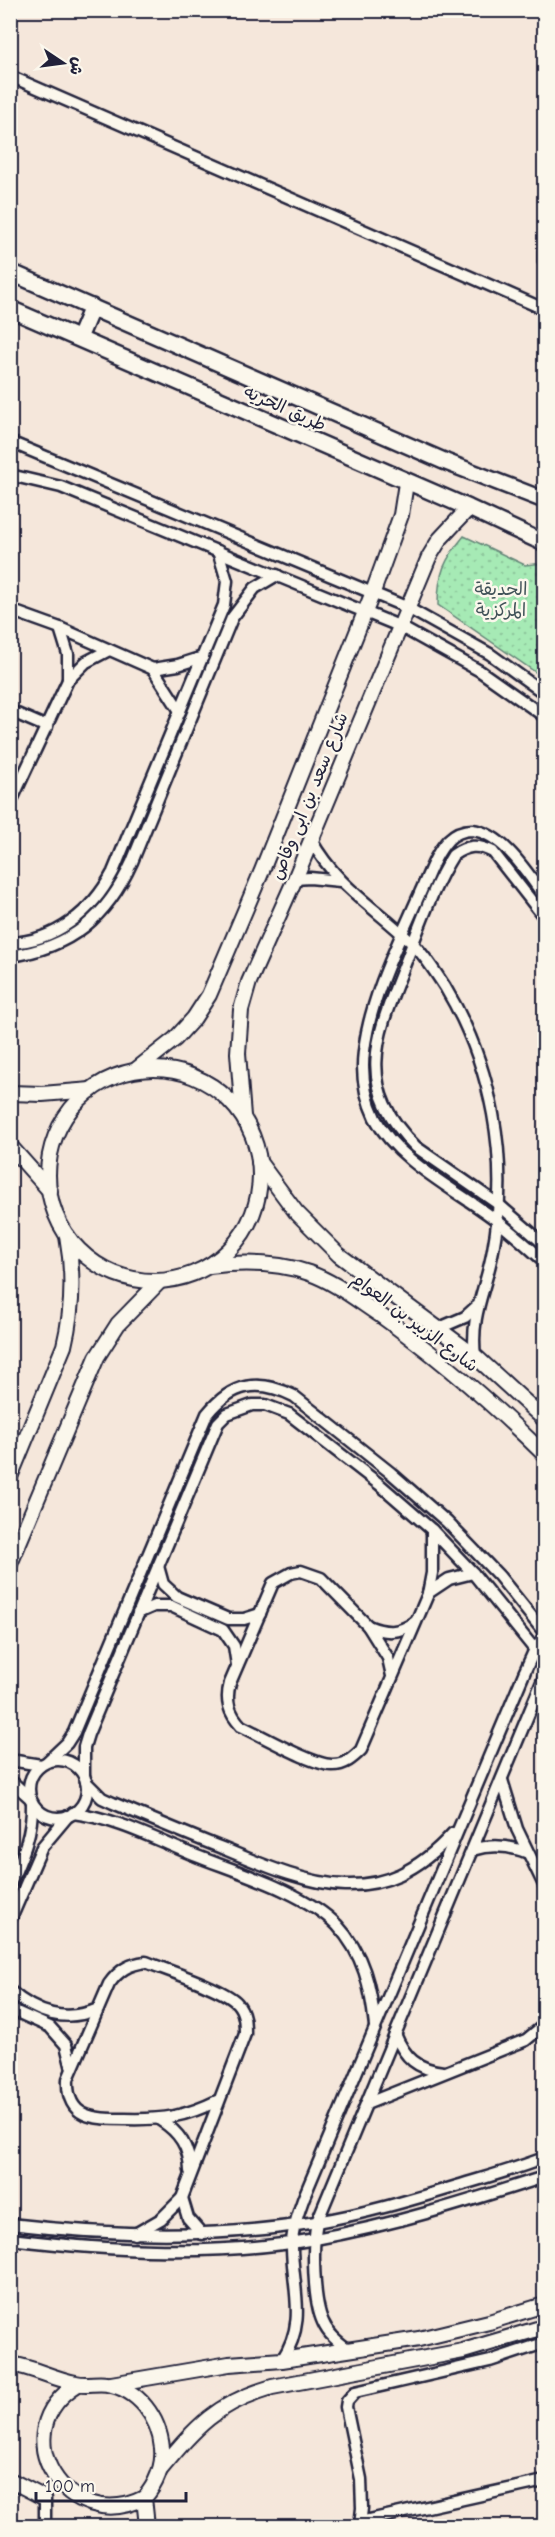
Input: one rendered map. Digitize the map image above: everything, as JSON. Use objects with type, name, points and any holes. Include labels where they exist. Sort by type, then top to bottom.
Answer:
[{"type":"main road","name":"طريق الحريه","points":[[10,272],[446,462],[544,500]]},
{"type":"main road","points":[[79,338],[92,307]]},
{"type":"main road","name":"طريق الحريه","points":[[10,309],[544,543]]},
{"type":"street","points":[[10,76],[544,309]]},
{"type":"street","points":[[544,250],[544,262]]},
{"type":"street","points":[[10,442],[406,607],[490,654],[544,693]]},
{"type":"street","points":[[10,475],[61,487],[399,626],[508,688],[544,716]]},
{"type":"street","name":"شارع سعد بن ابى وقاص","points":[[135,1070],[175,1039],[194,1018],[209,995],[261,873],[374,592],[401,515],[406,483]]},
{"type":"street","name":"شارع سعد بن ابى وقاص","points":[[243,1116],[238,1053],[242,1010],[249,981],[295,879],[406,607],[429,557],[440,538],[468,508]]},
{"type":"street","points":[[10,943],[34,939],[63,927],[87,909],[113,873],[224,605],[227,592],[225,570],[218,551]]},
{"type":"street","points":[[10,956],[41,950],[70,937],[84,928],[107,905],[125,877],[231,618],[255,588],[277,576]]},
{"type":"street","points":[[10,610],[60,628],[153,669],[178,665],[203,657]]},
{"type":"street","points":[[60,628],[68,654],[68,680]]},
{"type":"street","points":[[10,804],[68,680],[86,662],[109,650]]},
{"type":"street","points":[[153,669],[180,711]]},
{"type":"street","points":[[10,711],[47,727]]},
{"type":"street","points":[[162,755],[173,760]]},
{"type":"street","points":[[530,898],[542,893],[503,846],[480,832],[464,831],[447,841],[437,855],[402,934],[372,1011],[364,1048],[364,1084],[375,1117],[396,1146],[497,1220],[544,1261]]},
{"type":"street","points":[[311,840],[319,855],[339,881],[413,944],[440,980],[458,1010],[487,1088],[498,1145],[498,1204],[486,1279],[476,1306],[473,1340],[475,1356]]},
{"type":"street","points":[[544,917],[493,852],[483,847],[462,848],[447,864],[413,944],[383,1022],[377,1045],[377,1078],[380,1093],[394,1123],[416,1147],[498,1204],[544,1244]]},
{"type":"street","points":[[295,879],[317,878],[339,881]]},
{"type":"street","points":[[160,1068],[207,1082],[227,1097],[243,1116],[254,1138],[259,1162],[259,1187],[243,1233],[227,1252],[207,1267],[184,1276],[160,1281],[124,1276],[107,1270],[91,1260],[66,1234],[56,1214],[50,1191],[49,1168],[52,1146],[61,1125],[74,1106],[91,1090],[112,1077],[135,1070],[160,1068]]},
{"type":"street","points":[[10,1093],[42,1094],[91,1090]]},
{"type":"street","points":[[10,1146],[50,1191]]},
{"type":"street","name":"شارع الزبير بن العوام","points":[[259,1162],[316,1235],[339,1255],[475,1356],[544,1419]]},
{"type":"street","points":[[10,1477],[64,1346],[69,1324],[72,1279],[66,1234]]},
{"type":"street","name":"شارع الزبير بن العوام","points":[[207,1267],[227,1264],[268,1265],[309,1273],[331,1283],[438,1359],[486,1398],[544,1454]]},
{"type":"street","points":[[10,1564],[97,1357],[118,1324],[160,1281]]},
{"type":"street","points":[[437,1329],[465,1317],[476,1306]]},
{"type":"street","points":[[10,1884],[30,1839],[33,1821],[29,1791],[32,1777],[67,1743],[75,1732],[207,1414],[217,1401],[231,1391],[247,1386],[263,1385],[280,1389],[294,1396],[420,1497],[474,1549],[544,1634],[535,1649],[304,2197],[294,2226],[292,2242],[297,2324],[292,2343],[282,2360]]},
{"type":"street","points":[[10,1921],[42,1847],[86,1797],[84,1747],[218,1423],[239,1408],[265,1405],[289,1414],[379,1484],[432,1530],[473,1573],[544,1660]]},
{"type":"street","points":[[175,1491],[187,1496]]},
{"type":"street","points":[[392,1676],[388,1658],[368,1626],[321,1578],[302,1571],[291,1573],[273,1583],[237,1665],[227,1695],[228,1707],[233,1718],[241,1726],[321,1764],[332,1766],[343,1763],[361,1750],[428,1593],[433,1562],[432,1530]]},
{"type":"street","points":[[158,1565],[163,1584],[170,1591],[201,1607],[228,1619],[244,1619],[260,1614]]},
{"type":"street","points":[[428,1593],[449,1579],[473,1573]]},
{"type":"street","points":[[138,1613],[146,1608],[171,1606],[223,1630],[234,1646],[237,1665]]},
{"type":"street","points":[[196,1618],[201,1607]]},
{"type":"street","points":[[368,1626],[380,1631],[393,1632],[406,1629],[416,1621]]},
{"type":"street","points":[[349,2350],[330,2334],[318,2308],[314,2239],[317,2222],[544,1677]]},
{"type":"street","points":[[10,1760],[22,1764],[64,1760],[79,1768],[85,1779],[102,1798],[295,1878],[331,1886],[368,1884],[403,1873],[434,1853],[460,1827]]},
{"type":"street","points":[[10,1780],[37,1809],[52,1817],[71,1815],[112,1821],[289,1893],[322,1912],[336,1924],[358,1955],[371,1990],[375,2028]]},
{"type":"street","points":[[502,1780],[508,1805],[544,1886]]},
{"type":"street","points":[[472,1850],[495,1846],[517,1848],[528,1852]]},
{"type":"street","points":[[135,2234],[161,2219],[182,2198],[245,2034],[243,2013],[230,1996],[146,1962],[135,1963],[116,1974],[72,2069],[68,2090],[77,2110],[97,2119],[160,2120],[190,2113],[219,2100]]},
{"type":"street","points":[[398,1975],[417,1983]]},
{"type":"street","points":[[10,1991],[59,2035],[70,2057],[72,2069]]},
{"type":"street","points":[[10,2009],[66,2018],[98,2009]]},
{"type":"street","points":[[366,2104],[526,2040],[544,2025]]},
{"type":"street","points":[[395,2034],[407,2057],[416,2065],[427,2070],[443,2072]]},
{"type":"street","points":[[160,2120],[181,2137],[187,2149],[190,2176]]},
{"type":"street","points":[[10,2224],[84,2232],[135,2234],[202,2234],[294,2226],[400,2203],[543,2163]]},
{"type":"street","points":[[10,2239],[134,2250],[212,2249],[292,2242],[402,2221],[544,2177]]},
{"type":"street","points":[[182,2198],[188,2218],[202,2234]]},
{"type":"street","points":[[34,2242],[36,2227]]},
{"type":"street","points":[[110,2384],[229,2364],[282,2360],[349,2350],[454,2331],[544,2305]]},
{"type":"street","points":[[105,2518],[130,2510],[144,2498],[160,2470],[196,2427],[219,2409],[244,2395],[272,2386],[463,2351],[544,2327]]},
{"type":"street","points":[[544,2343],[490,2361],[355,2392],[350,2396],[346,2407],[361,2479],[360,2524],[544,2481]]},
{"type":"street","points":[[10,2364],[27,2367],[78,2384]]},
{"type":"street","points":[[32,2421],[44,2404],[59,2392],[78,2384],[94,2382],[110,2384],[127,2391],[142,2402],[153,2416],[161,2442],[160,2470]]},
{"type":"street","points":[[29,2470],[31,2480],[44,2498],[45,2526]]},
{"type":"street","points":[[10,2480],[44,2498],[62,2512]]},
{"type":"street","points":[[144,2498],[147,2526]]},
{"type":"green space","name":"الحديقة المركزية","points":[[464,536],[525,565],[544,563],[544,678],[438,605],[439,585],[447,560]]}]
